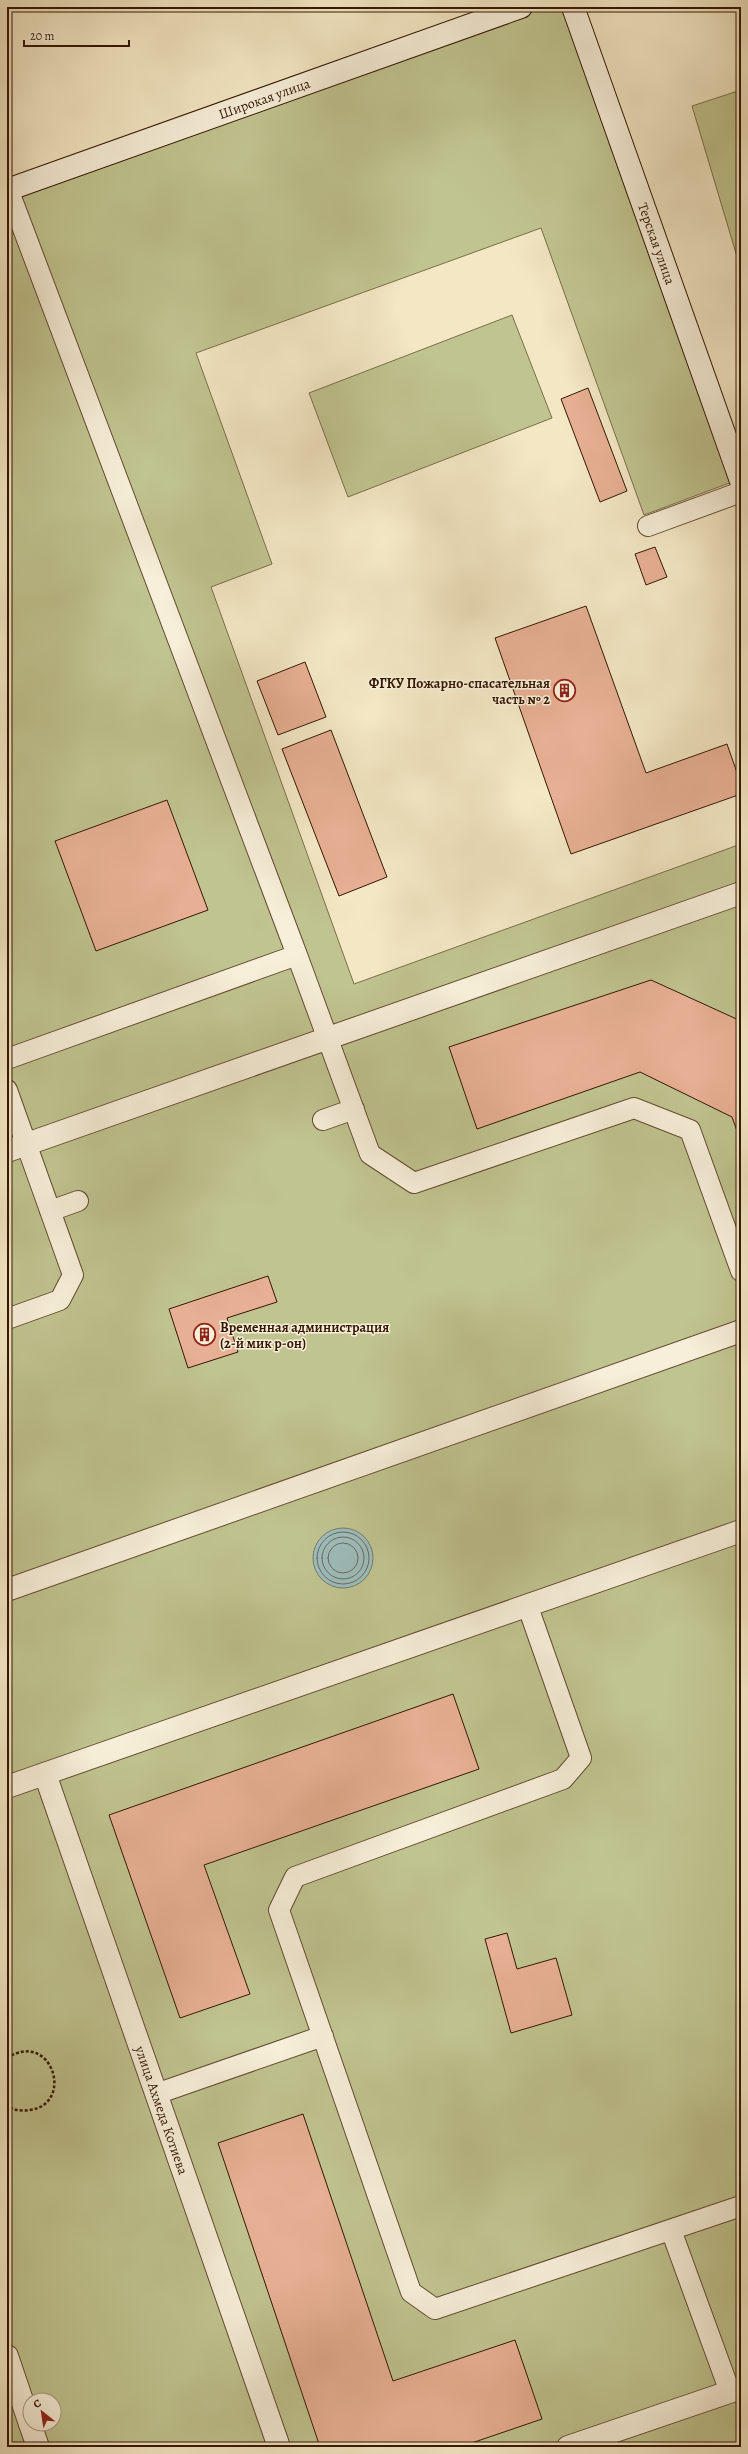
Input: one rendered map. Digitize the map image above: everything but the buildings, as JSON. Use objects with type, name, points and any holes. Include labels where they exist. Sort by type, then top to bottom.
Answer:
[{"type":"street","name":"Широкая улица","points":[[7,190],[521,7]]},
{"type":"street","name":"Терская улица","points":[[573,7],[741,481]]},
{"type":"street","points":[[17,1147],[741,894]]},
{"type":"street","points":[[7,1590],[741,1331]]},
{"type":"street","points":[[7,1787],[741,1531]]},
{"type":"street","name":"улица Ахмеда Котиева","points":[[45,1774],[279,2447]]},
{"type":"street","points":[[7,2356],[22,2400]]},
{"type":"street","points":[[568,2447],[735,2390]]},
{"type":"street","points":[[33,2432],[38,2447]]},
{"type":"lane","points":[[7,190],[328,1038],[370,1154],[414,1183],[634,1108],[690,1130],[741,1271]]},
{"type":"lane","points":[[648,526],[741,492]]},
{"type":"lane","points":[[7,1059],[297,956]]},
{"type":"lane","points":[[7,1090],[17,1147],[50,1210],[74,1275],[60,1300],[7,1318]]},
{"type":"lane","points":[[323,1120],[354,1109]]},
{"type":"lane","points":[[50,1210],[78,1201]]},
{"type":"lane","points":[[528,1606],[581,1758],[563,1778],[295,1877],[279,1910],[412,2292],[435,2309],[741,2206]]},
{"type":"lane","points":[[156,2094],[323,2036]]},
{"type":"lane","points":[[672,2230],[735,2390]]},
{"type":"path","points":[[7,2058],[15,2053],[28,2051],[41,2055],[51,2064],[55,2077],[54,2090],[47,2102],[36,2110],[22,2111],[7,2105]]},
{"type":"green space","points":[[521,7],[573,7],[740,479],[644,515],[541,228],[196,353],[272,564],[211,587],[354,984],[741,844],[741,2447],[7,2447],[7,190]]},
{"type":"green space","points":[[741,90],[741,270],[692,106]]},
{"type":"green space","points":[[512,315],[552,418],[348,497],[309,393]]},
{"type":"water","points":[[337,1528],[349,1528],[360,1533],[368,1541],[373,1552],[371,1570],[360,1583],[349,1588],[337,1588],[326,1583],[318,1575],[313,1564],[313,1552],[318,1541],[326,1533]]},
{"type":"place","name":"ФГКУ Пожарно-спасательная часть № 2","points":[[565,691]]},
{"type":"place","name":"Временная администрация (2-й мик р-он)","points":[[205,1335]]}]
